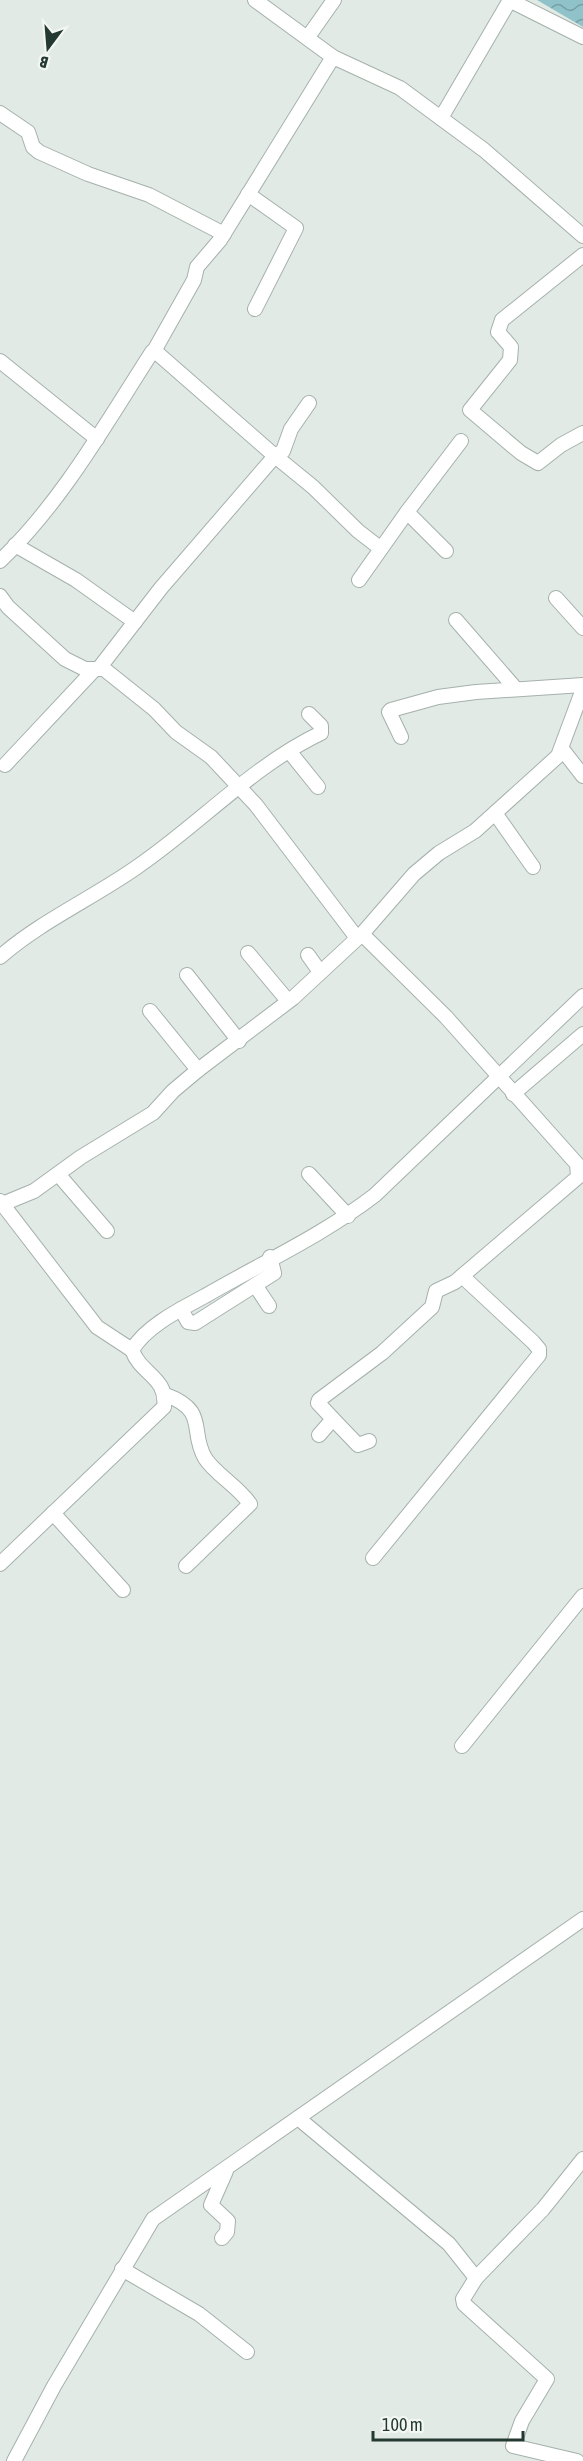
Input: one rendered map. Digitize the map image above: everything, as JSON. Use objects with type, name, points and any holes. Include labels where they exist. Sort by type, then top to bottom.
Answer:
[{"type":"street","points":[[255,0],[309,37],[333,57],[400,88],[492,157],[583,236]]},
{"type":"street","points":[[309,37],[334,0]]},
{"type":"street","points":[[441,118],[509,0],[583,37]]},
{"type":"street","points":[[0,561],[42,514],[97,439],[154,351],[194,280],[197,267],[224,234],[333,57]]},
{"type":"street","points":[[0,113],[28,132],[33,147],[39,152],[88,174],[148,195],[224,234]]},
{"type":"street","points":[[248,194],[296,228],[255,309]]},
{"type":"street","points":[[583,255],[502,320],[498,332],[512,347],[510,360],[470,408],[521,453],[538,463],[561,445],[583,433]]},
{"type":"street","points":[[154,351],[313,486],[358,531],[380,548]]},
{"type":"street","points":[[0,361],[97,439]]},
{"type":"street","points":[[5,765],[97,669],[275,456],[284,451],[291,429],[309,403]]},
{"type":"street","points":[[359,580],[380,548],[461,441]]},
{"type":"street","points":[[407,512],[446,551]]},
{"type":"street","points":[[15,545],[76,580],[135,622]]},
{"type":"street","points":[[0,596],[8,607],[65,659],[76,666],[97,669],[154,709],[176,732],[211,757],[256,805],[359,936],[446,1017],[577,1164],[581,1172],[578,1177],[462,1275],[436,1291],[432,1307],[382,1353],[319,1400],[318,1403],[358,1445],[369,1441]]},
{"type":"street","points":[[556,598],[583,628]]},
{"type":"street","points":[[456,620],[516,689]]},
{"type":"street","points":[[0,1564],[164,1407],[166,1395],[162,1385],[135,1359],[132,1350],[97,1327],[1,1203],[34,1191],[153,1113],[173,1091],[198,1070],[239,1041],[321,972],[359,936],[414,874],[439,853],[475,831],[558,756],[583,687],[516,689],[438,697],[391,710],[389,712],[401,737]]},
{"type":"street","points":[[0,957],[49,922],[139,866],[238,787],[289,751],[321,733],[321,726],[309,714]]},
{"type":"street","points":[[562,749],[583,776]]},
{"type":"street","points":[[289,751],[318,787]]},
{"type":"street","points":[[495,813],[533,867]]},
{"type":"street","points":[[248,953],[288,1001]]},
{"type":"street","points":[[308,955],[321,972]]},
{"type":"street","points":[[188,975],[239,1041]]},
{"type":"street","points":[[132,1350],[138,1340],[181,1310],[270,1257],[348,1216],[394,1180],[583,996]]},
{"type":"street","points":[[150,1011],[198,1070]]},
{"type":"street","points":[[513,1094],[583,1034]]},
{"type":"street","points":[[58,1174],[107,1231]]},
{"type":"street","points":[[309,1174],[348,1216]]},
{"type":"street","points":[[181,1310],[187,1322],[195,1323],[275,1272],[270,1257]]},
{"type":"street","points":[[373,1558],[539,1355],[539,1349],[533,1342],[462,1275]]},
{"type":"street","points":[[255,1285],[269,1306]]},
{"type":"street","points":[[166,1395],[189,1409],[195,1418],[206,1460],[250,1504],[186,1566]]},
{"type":"street","points":[[319,1435],[333,1419]]},
{"type":"street","points":[[53,1513],[123,1590]]},
{"type":"street","points":[[462,1746],[583,1596]]},
{"type":"street","points":[[14,2461],[122,2269],[153,2219],[583,1919]]},
{"type":"street","points":[[298,2118],[449,2244],[476,2278]]},
{"type":"street","points":[[577,2461],[513,2446],[522,2421],[547,2379],[464,2304],[463,2299],[476,2278],[543,2209],[583,2159]]},
{"type":"street","points":[[222,2238],[227,2232],[228,2221],[210,2205],[226,2169]]},
{"type":"street","points":[[122,2269],[199,2314],[247,2352]]},
{"type":"water","points":[[537,0],[583,0],[583,27]]}]
